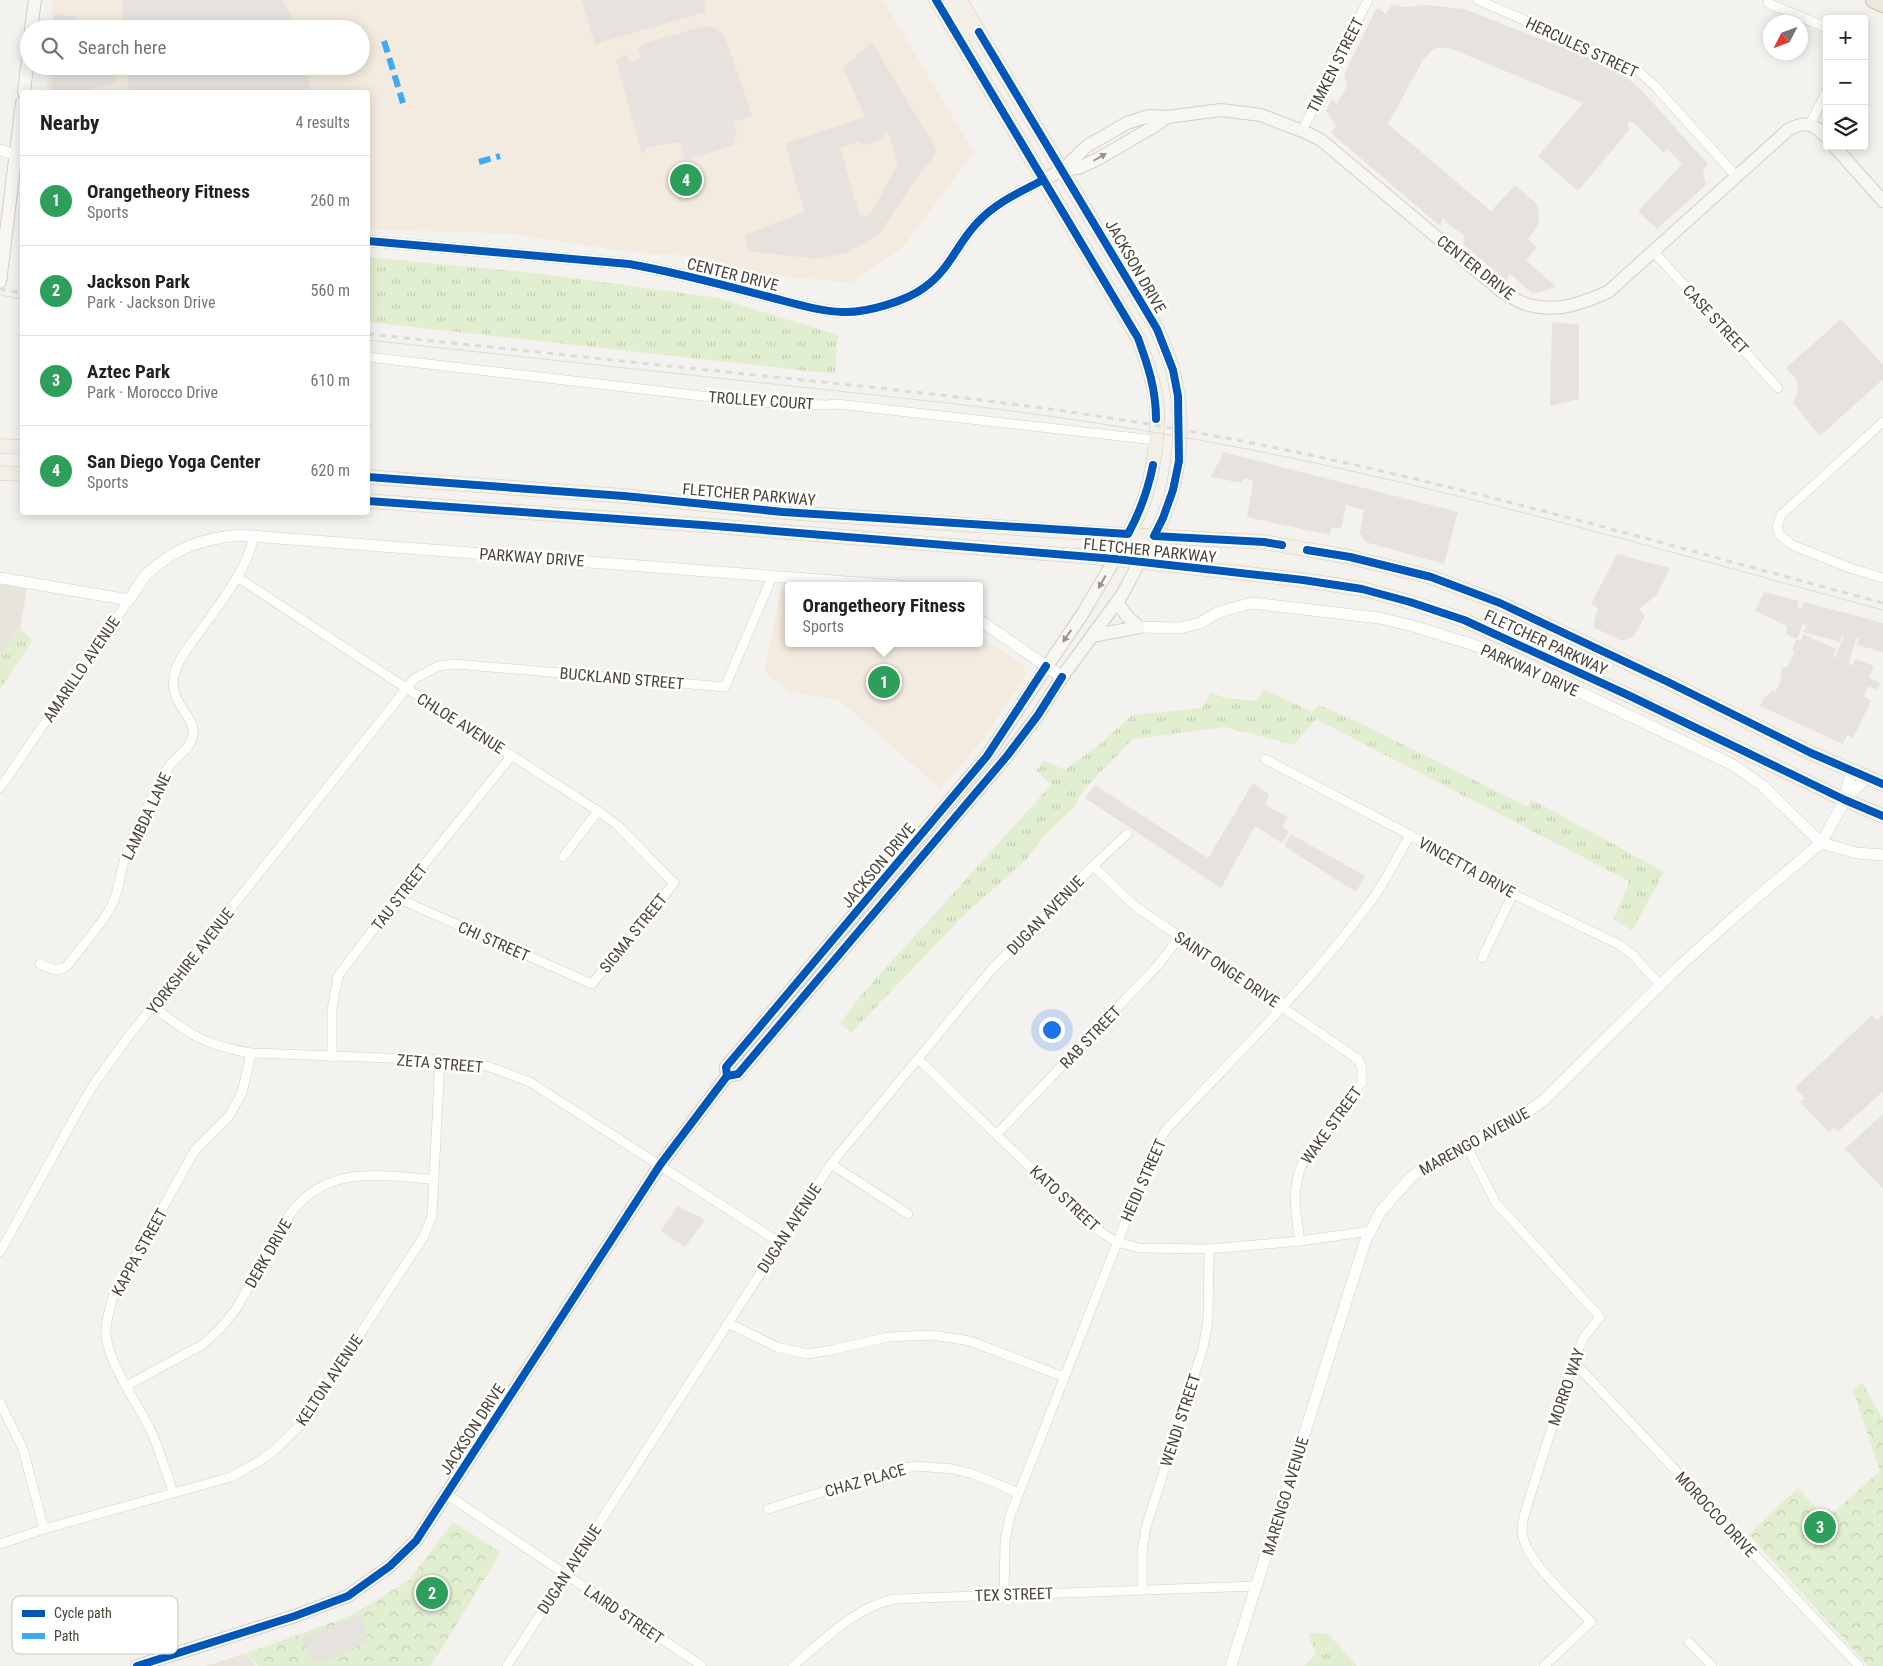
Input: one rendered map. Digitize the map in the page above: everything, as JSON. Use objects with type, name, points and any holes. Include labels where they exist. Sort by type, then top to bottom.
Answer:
[{"type":"highway","points":[[1874,0],[1883,4]]},
{"type":"main road","points":[[32,20],[35,0]]},
{"type":"main road","name":"JACKSON DRIVE","points":[[727,1076],[726,1067],[987,756],[1083,613],[1115,559],[1141,510],[1155,454],[1156,398],[1151,376],[1138,338],[936,0]]},
{"type":"main road","points":[[945,0],[949,3],[967,32],[971,34],[979,32]]},
{"type":"main road","name":"JACKSON DRIVE","points":[[178,1653],[295,1616],[348,1596],[390,1566],[416,1541],[660,1165],[727,1076],[738,1074],[1007,756],[1117,602],[1163,518],[1173,490],[1179,460],[1178,396],[1173,370],[1157,329],[960,0]]},
{"type":"main road","points":[[24,90],[26,75]]},
{"type":"main road","name":"CENTER DRIVE","points":[[1043,180],[1062,170],[1087,146],[1127,122],[1149,116],[1221,110],[1261,115],[1321,140],[1501,291],[1528,305],[1550,309],[1577,306],[1608,292],[1788,130],[1798,124],[1810,124]]},
{"type":"main road","points":[[1810,124],[1823,133]]},
{"type":"main road","points":[[0,282],[20,138]]},
{"type":"main road","points":[[1838,150],[1883,201]]},
{"type":"main road","points":[[0,446],[20,447]]},
{"type":"main road","points":[[0,472],[20,474]]},
{"type":"main road","name":"FLETCHER PARKWAY","points":[[370,477],[624,496],[783,512],[1264,542],[1350,557],[1431,576],[1500,604],[1668,682],[1812,753],[1883,784]]},
{"type":"main road","name":"FLETCHER PARKWAY","points":[[370,501],[702,525],[1115,559],[1303,580],[1362,589],[1410,602],[1464,620],[1630,696],[1845,800],[1883,816]]},
{"type":"main road","points":[[1117,602],[1138,627]]},
{"type":"main road","points":[[1092,636],[1138,627]]},
{"type":"main road","name":"JACKSON DRIVE","points":[[136,1666],[174,1654]]},
{"type":"street","name":"TIMKEN STREET","points":[[1305,132],[1368,0]]},
{"type":"street","name":"HERCULES STREET","points":[[1478,0],[1636,69],[1654,85],[1736,176]]},
{"type":"street","points":[[1768,3],[1823,26]]},
{"type":"street","points":[[1810,124],[1823,99]]},
{"type":"street","points":[[0,150],[19,156]]},
{"type":"street","name":"CENTER DRIVE","points":[[370,241],[629,264],[670,272],[815,308],[844,312],[889,305],[924,288],[946,268],[976,223],[1010,198],[1043,180]]},
{"type":"street","name":"CASE STREET","points":[[1653,251],[1778,388]]},
{"type":"street","name":"TROLLEY COURT","points":[[370,357],[752,402],[837,404],[1155,440]]},
{"type":"street","points":[[1883,422],[1781,515],[1777,527],[1780,535],[1792,545],[1850,568],[1883,578]]},
{"type":"street","name":"PARKWAY DRIVE","points":[[170,557],[190,545],[214,538],[239,535],[853,582]]},
{"type":"street","name":"LAMBDA LANE","points":[[40,964],[54,971],[67,966],[111,906],[119,887],[130,843],[154,793],[170,766],[190,745],[193,736],[191,721],[180,707],[174,692],[176,668],[237,577],[252,547],[254,536]]},
{"type":"street","name":"AMARILLO AVENUE","points":[[0,788],[146,575],[170,557]]},
{"type":"street","name":"BUCKLAND STREET","points":[[406,688],[414,679],[438,666],[454,664],[725,687],[773,575]]},
{"type":"street","name":"CHLOE AVENUE","points":[[237,577],[598,811],[617,825],[674,883]]},
{"type":"street","points":[[0,578],[129,600]]},
{"type":"street","name":"PARKWAY DRIVE","points":[[1138,627],[1180,628],[1200,623],[1219,612],[1252,603],[1379,618],[1413,626],[1474,645],[1512,660],[1733,765],[1763,786],[1821,843],[1857,853],[1883,855]]},
{"type":"street","points":[[983,623],[1062,677]]},
{"type":"street","name":"YORKSHIRE AVENUE","points":[[0,1252],[94,1084],[128,1038],[154,1008],[406,688]]},
{"type":"street","name":"TAU STREET","points":[[332,1057],[332,1010],[338,976],[397,898],[512,755]]},
{"type":"street","name":"VINCETTA DRIVE","points":[[1265,759],[1410,835],[1513,894],[1618,944],[1633,956],[1660,985]]},
{"type":"street","name":"MARENGO AVENUE","points":[[1845,800],[1851,770]]},
{"type":"street","name":"MARENGO AVENUE","points":[[1231,1666],[1365,1242],[1381,1211],[1411,1176],[1443,1155],[1514,1121],[1543,1101],[1660,985],[1742,910],[1821,843],[1845,800],[1867,777]]},
{"type":"street","points":[[564,857],[598,811]]},
{"type":"street","name":"DUGAN AVENUE","points":[[507,1666],[831,1164],[992,969],[1127,834]]},
{"type":"street","name":"HEIDI STREET","points":[[1004,1594],[1005,1541],[1010,1516],[1152,1154],[1165,1131],[1282,1007],[1331,951],[1372,900],[1410,835]]},
{"type":"street","name":"SAINT ONGE DRIVE","points":[[1094,866],[1135,906],[1359,1060],[1362,1069]]},
{"type":"street","name":"SIGMA STREET","points":[[592,984],[674,883]]},
{"type":"street","points":[[1482,958],[1513,894]]},
{"type":"street","name":"CHI STREET","points":[[397,898],[592,984]]},
{"type":"street","name":"RAB STREET","points":[[997,1134],[1158,965],[1180,937]]},
{"type":"street","name":"ZETA STREET","points":[[154,1008],[182,1030],[204,1042],[226,1049],[251,1053],[440,1060],[487,1066],[530,1082],[779,1242]]},
{"type":"street","name":"KAPPA STREET","points":[[173,1492],[151,1432],[126,1386],[110,1351],[106,1334],[113,1297],[195,1150],[229,1116],[242,1094],[251,1053]]},
{"type":"street","name":"KATO STREET","points":[[918,1059],[1091,1226],[1116,1242],[1140,1248],[1209,1249],[1300,1241],[1370,1231]]},
{"type":"street","name":"KELTON AVENUE","points":[[0,1544],[44,1529],[231,1477],[276,1449],[302,1423],[424,1236],[432,1216],[440,1060]]},
{"type":"street","name":"WAKE STREET","points":[[1300,1241],[1294,1206],[1298,1172],[1304,1160],[1362,1082],[1362,1069]]},
{"type":"street","name":"MORRO WAY","points":[[1466,1145],[1496,1203],[1600,1317],[1584,1337],[1573,1361],[1526,1506],[1522,1530],[1526,1550],[1591,1622],[1544,1666]]},
{"type":"street","points":[[831,1164],[908,1214]]},
{"type":"street","name":"DERK DRIVE","points":[[126,1386],[202,1345],[219,1330],[236,1309],[290,1214],[312,1192],[340,1179],[359,1176],[433,1179]]},
{"type":"street","name":"WENDI STREET","points":[[1142,1589],[1142,1552],[1146,1526],[1203,1348],[1208,1321],[1209,1249]]},
{"type":"street","points":[[728,1323],[777,1348],[807,1354],[888,1337],[932,1335],[970,1341],[1064,1377]]},
{"type":"street","name":"MOROCCO DRIVE","points":[[1573,1361],[1859,1666]]},
{"type":"street","points":[[0,1403],[23,1449],[44,1529]]},
{"type":"street","name":"CHAZ PLACE","points":[[768,1509],[885,1472],[916,1466],[953,1469],[1019,1493]]},
{"type":"street","name":"LAIRD STREET","points":[[446,1494],[702,1666]]},
{"type":"street","name":"TEX STREET","points":[[792,1666],[850,1619],[875,1605],[905,1598],[1257,1586]]},
{"type":"street","points":[[1689,1642],[1712,1666]]},
{"type":"shaded area","points":[[52,0],[883,0],[974,152],[904,246],[851,283],[742,272],[689,256],[622,251],[512,234],[370,229],[370,90],[45,90],[48,75],[370,75],[370,20],[53,20]]},
{"type":"shaded area","points":[[123,0],[282,0],[292,20],[122,20]]},
{"type":"shaded area","points":[[581,0],[704,0],[706,2],[705,12],[595,44]]},
{"type":"shaded area","points":[[1392,5],[1403,7],[1427,5],[1464,9],[1607,65],[1631,81],[1643,92],[1708,164],[1703,172],[1706,185],[1657,229],[1638,211],[1682,164],[1667,149],[1664,153],[1634,123],[1627,121],[1629,130],[1578,191],[1538,156],[1583,103],[1449,48],[1432,50],[1423,60],[1388,124],[1491,211],[1515,185],[1535,202],[1538,208],[1539,222],[1528,239],[1537,247],[1526,260],[1556,287],[1533,294],[1509,273],[1507,281],[1463,244],[1465,236],[1447,223],[1443,217],[1440,226],[1331,133],[1336,126],[1326,111],[1332,99],[1337,104],[1347,86],[1344,75],[1376,9],[1380,9],[1385,14]]},
{"type":"shaded area","points":[[54,15],[75,16],[75,20],[53,20]]},
{"type":"shaded area","points":[[704,26],[714,28],[724,34],[752,116],[733,122],[738,137],[733,138],[735,145],[685,160],[680,142],[648,147],[642,154],[616,60],[625,54],[631,62],[641,58],[638,48],[649,42]]},
{"type":"shaded area","points":[[872,42],[934,145],[936,152],[879,234],[847,253],[815,259],[748,251],[745,235],[804,212],[785,143],[865,117],[843,68]],"holes":[[[888,132],[898,164],[870,215],[860,216],[840,148],[860,141],[862,146],[886,138],[884,133]]]},
{"type":"shaded area","points":[[50,75],[115,75],[116,82],[89,90],[54,90],[51,88],[53,76]]},
{"type":"shaded area","points":[[127,75],[308,75],[312,90],[129,90]]},
{"type":"shaded area","points":[[1841,319],[1883,365],[1883,379],[1820,436],[1793,403],[1798,391],[1796,379],[1786,368]]},
{"type":"shaded area","points":[[1552,322],[1579,325],[1579,399],[1550,406]]},
{"type":"shaded area","points":[[1223,452],[1458,512],[1444,564],[1365,542],[1360,532],[1364,510],[1346,505],[1341,529],[1331,527],[1330,535],[1247,517],[1253,484],[1251,480],[1244,478],[1242,483],[1210,477]]},
{"type":"shaded area","points":[[1617,554],[1670,568],[1657,595],[1639,609],[1645,616],[1633,637],[1622,641],[1593,627],[1598,608],[1591,604]]},
{"type":"shaded area","points":[[0,584],[27,589],[20,628],[0,654]]},
{"type":"shaded area","points":[[782,587],[785,587],[785,647],[983,647],[983,638],[1024,666],[1026,673],[988,733],[941,789],[840,701],[788,691],[764,672]]},
{"type":"shaded area","points":[[1764,592],[1799,601],[1797,607],[1801,609],[1804,602],[1883,623],[1883,652],[1857,645],[1859,639],[1857,637],[1852,651],[1849,665],[1852,665],[1856,659],[1874,666],[1869,677],[1880,683],[1877,690],[1868,686],[1864,696],[1871,701],[1853,738],[1847,735],[1843,744],[1760,706],[1762,700],[1772,690],[1775,692],[1782,679],[1780,676],[1783,667],[1787,667],[1794,653],[1792,649],[1796,640],[1801,641],[1803,634],[1836,649],[1833,656],[1835,658],[1844,635],[1842,635],[1840,642],[1803,632],[1807,626],[1803,624],[1797,639],[1786,634],[1787,626],[1755,611]]},
{"type":"shaded area","points":[[1253,783],[1269,794],[1265,805],[1288,817],[1282,827],[1289,831],[1282,843],[1255,826],[1221,888],[1085,798],[1095,785],[1208,858]]},
{"type":"shaded area","points":[[1291,834],[1365,876],[1356,892],[1284,846]]},
{"type":"shaded area","points":[[1872,1015],[1877,1021],[1883,1015],[1883,1091],[1838,1132],[1834,1128],[1829,1132],[1800,1102],[1805,1098],[1795,1088]]},
{"type":"shaded area","points":[[1883,1114],[1883,1189],[1845,1149]]},
{"type":"shaded area","points":[[677,1206],[705,1220],[685,1247],[661,1231]]},
{"type":"shaded area","points":[[362,1615],[368,1642],[322,1663],[313,1661],[301,1638]]},
{"type":"shaded area","points":[[246,1653],[256,1666],[206,1666]]},
{"type":"green space","points":[[370,257],[544,274],[718,298],[838,335],[835,374],[370,322]]},
{"type":"green space","points":[[20,628],[32,641],[0,689],[0,654]]},
{"type":"green space","points":[[1263,689],[1312,712],[1319,705],[1362,724],[1528,807],[1531,799],[1664,872],[1632,931],[1614,919],[1629,881],[1316,719],[1294,745],[1225,727],[1133,739],[1084,789],[1074,807],[1042,838],[1026,860],[965,914],[852,1032],[840,1024],[857,1000],[1051,785],[1036,771],[1044,761],[1065,770],[1100,744],[1132,715],[1202,708],[1211,693],[1225,698],[1256,701]]},
{"type":"green space","points":[[1862,1382],[1883,1419],[1883,1666],[1868,1666],[1749,1534],[1798,1488],[1826,1519],[1880,1471],[1853,1390]]},
{"type":"green space","points":[[453,1522],[501,1552],[431,1666],[258,1666],[247,1653],[350,1616],[409,1580]]},
{"type":"green space","points":[[1308,1633],[1328,1634],[1357,1666],[1304,1666],[1316,1654]]},
{"type":"tram line","points":[[0,295],[20,299]]},
{"type":"tram line","points":[[370,340],[948,403],[1098,423],[1198,440],[1297,459],[1482,502],[1883,610]]},
{"type":"railway","points":[[0,289],[20,293]]},
{"type":"railway","points":[[370,334],[1015,404],[1138,422],[1285,450],[1457,489],[1628,533],[1883,603]]},
{"type":"marked path","points":[[384,41],[403,103]]},
{"type":"marked path","points":[[479,162],[500,156]]},
{"type":"cycle path","points":[[936,0],[1138,338],[1153,388],[1156,419]]},
{"type":"cycle path","points":[[979,32],[1157,329],[1173,370],[1178,396],[1179,461],[1173,490],[1154,536],[1264,542],[1282,545]]},
{"type":"cycle path","points":[[370,241],[629,264],[697,278],[813,308],[852,312],[897,301],[925,287],[941,272],[970,231],[984,216],[1008,198],[1043,180]]},
{"type":"cycle path","points":[[370,477],[624,496],[783,512],[1128,534],[1143,501],[1153,465]]},
{"type":"cycle path","points":[[370,501],[702,525],[1115,559],[1303,580],[1362,589],[1410,602],[1464,620],[1630,696],[1845,800],[1883,816]]},
{"type":"cycle path","points":[[1307,550],[1350,557],[1431,577],[1500,603],[1668,682],[1811,753],[1883,784]]},
{"type":"cycle path","points":[[727,1076],[726,1067],[987,756],[1046,666]]},
{"type":"cycle path","points":[[178,1653],[295,1616],[348,1596],[390,1566],[416,1541],[660,1165],[727,1076],[738,1074],[1007,756],[1038,715],[1062,677]]},
{"type":"cycle path","points":[[137,1666],[175,1654]]},
{"type":"place","name":"San Diego Yoga Center","points":[[686,180]]},
{"type":"place","name":"Orangetheory Fitness","points":[[884,682]]},
{"type":"place","name":"Aztec Park","points":[[1820,1527]]},
{"type":"place","name":"Jackson Park","points":[[432,1593]]}]
